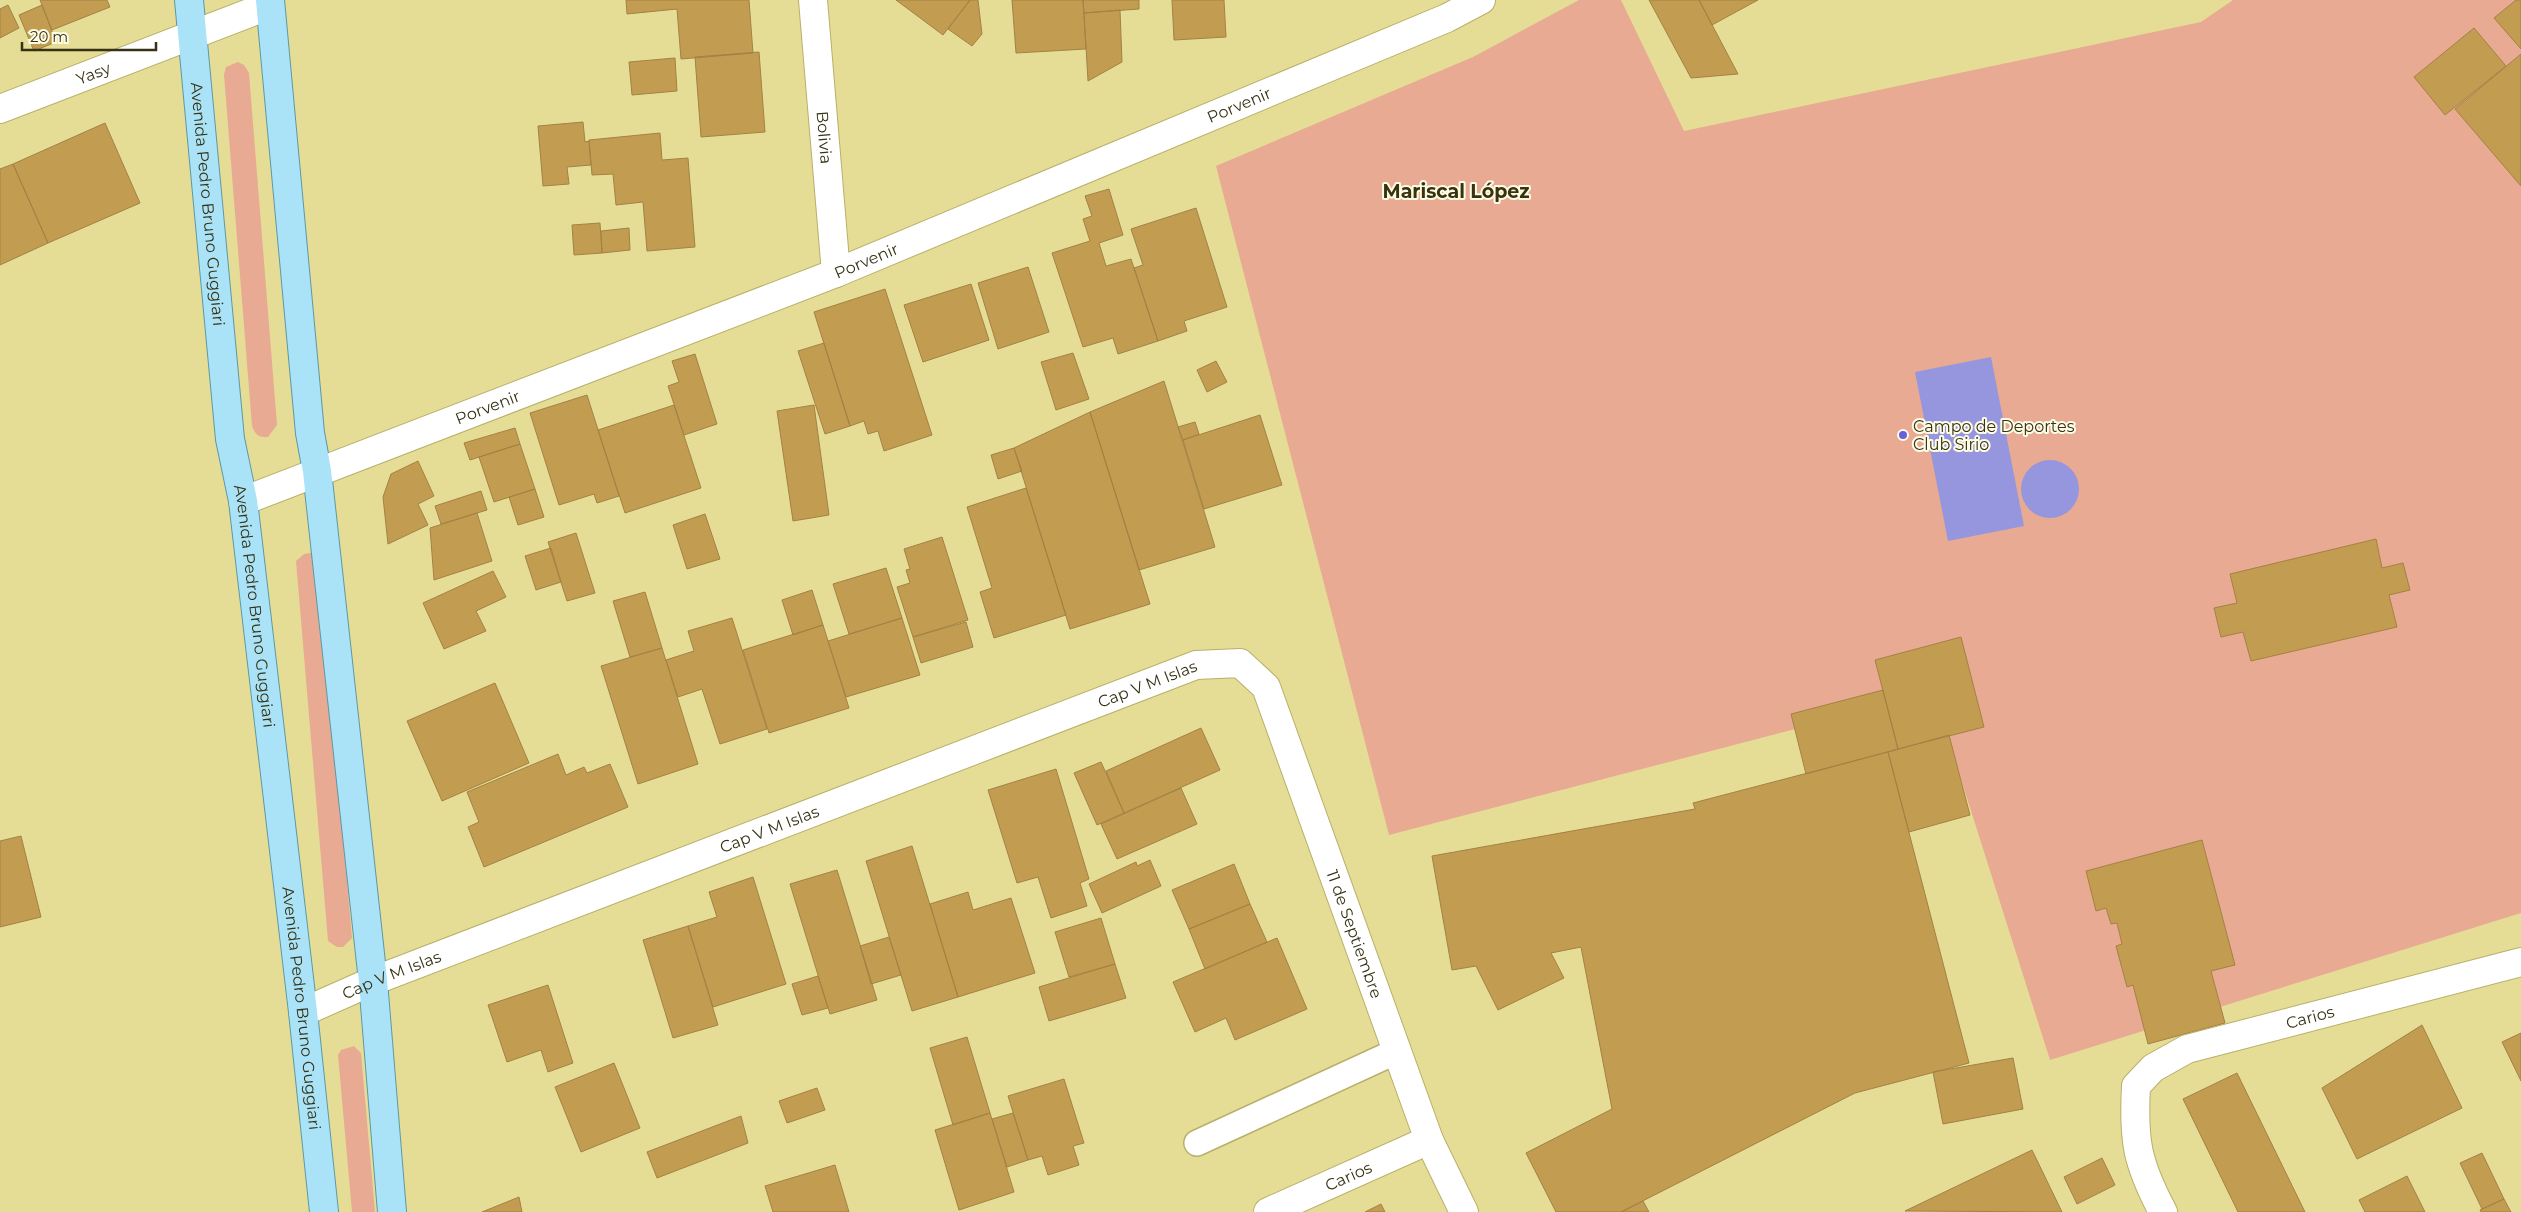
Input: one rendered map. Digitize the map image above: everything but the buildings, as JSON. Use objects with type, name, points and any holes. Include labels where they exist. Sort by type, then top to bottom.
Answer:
[{"type":"main road","name":"Avenida Pedro Bruno Guggiari","points":[[189,0],[230,439],[243,500],[303,1012],[324,1212]]},
{"type":"main road","points":[[270,3],[310,433],[317,471],[373,981],[392,1212]]},
{"type":"street","name":"Bolivia","points":[[813,0],[836,273]]},
{"type":"street","name":"Porvenir","points":[[243,500],[836,273],[1447,18],[1481,0]]},
{"type":"street","name":"Yasy","points":[[0,108],[270,3]]},
{"type":"street","name":"Cap V M Islas","points":[[303,1012],[373,981],[1196,665],[1240,663]]},
{"type":"street","name":"11 de Septiembre","points":[[1240,663],[1266,687],[1429,1140],[1464,1212]]},
{"type":"street","name":"Carios","points":[[2163,1212],[2150,1188],[2134,1137],[2136,1086],[2153,1068],[2187,1048],[2521,962]]},
{"type":"street","name":"Carios","points":[[1268,1212],[1429,1140]]},
{"type":"lane","points":[[1197,1143],[1397,1051]]},
{"type":"shaded area","name":"Campo de Deportes Club Sirio","points":[[1579,0],[1621,0],[1684,131],[2201,22],[2233,0],[2521,0],[2521,913],[2050,1060],[1953,754],[1909,756],[1891,704],[1389,835],[1216,166],[1473,57]]},
{"type":"shaded area","points":[[238,62],[244,65],[249,73],[277,425],[268,437],[257,435],[252,426],[224,75],[226,67]]},
{"type":"shaded area","points":[[304,554],[316,554],[319,560],[352,938],[343,947],[337,947],[328,941],[296,561]]},
{"type":"shaded area","points":[[354,1046],[361,1053],[375,1212],[352,1212],[338,1055],[341,1050]]},
{"type":"water","points":[[1991,357],[2024,526],[1948,541],[1915,372]]},
{"type":"water","points":[[2044,460],[2056,460],[2071,468],[2079,483],[2079,495],[2071,510],[2056,518],[2044,518],[2029,510],[2021,495],[2021,483],[2029,468]]},
{"type":"place","name":"Campo de Deportes Club Sirio","points":[[1903,435]]},
{"type":"district","name":"Mariscal López","points":[[1456,191]]}]
